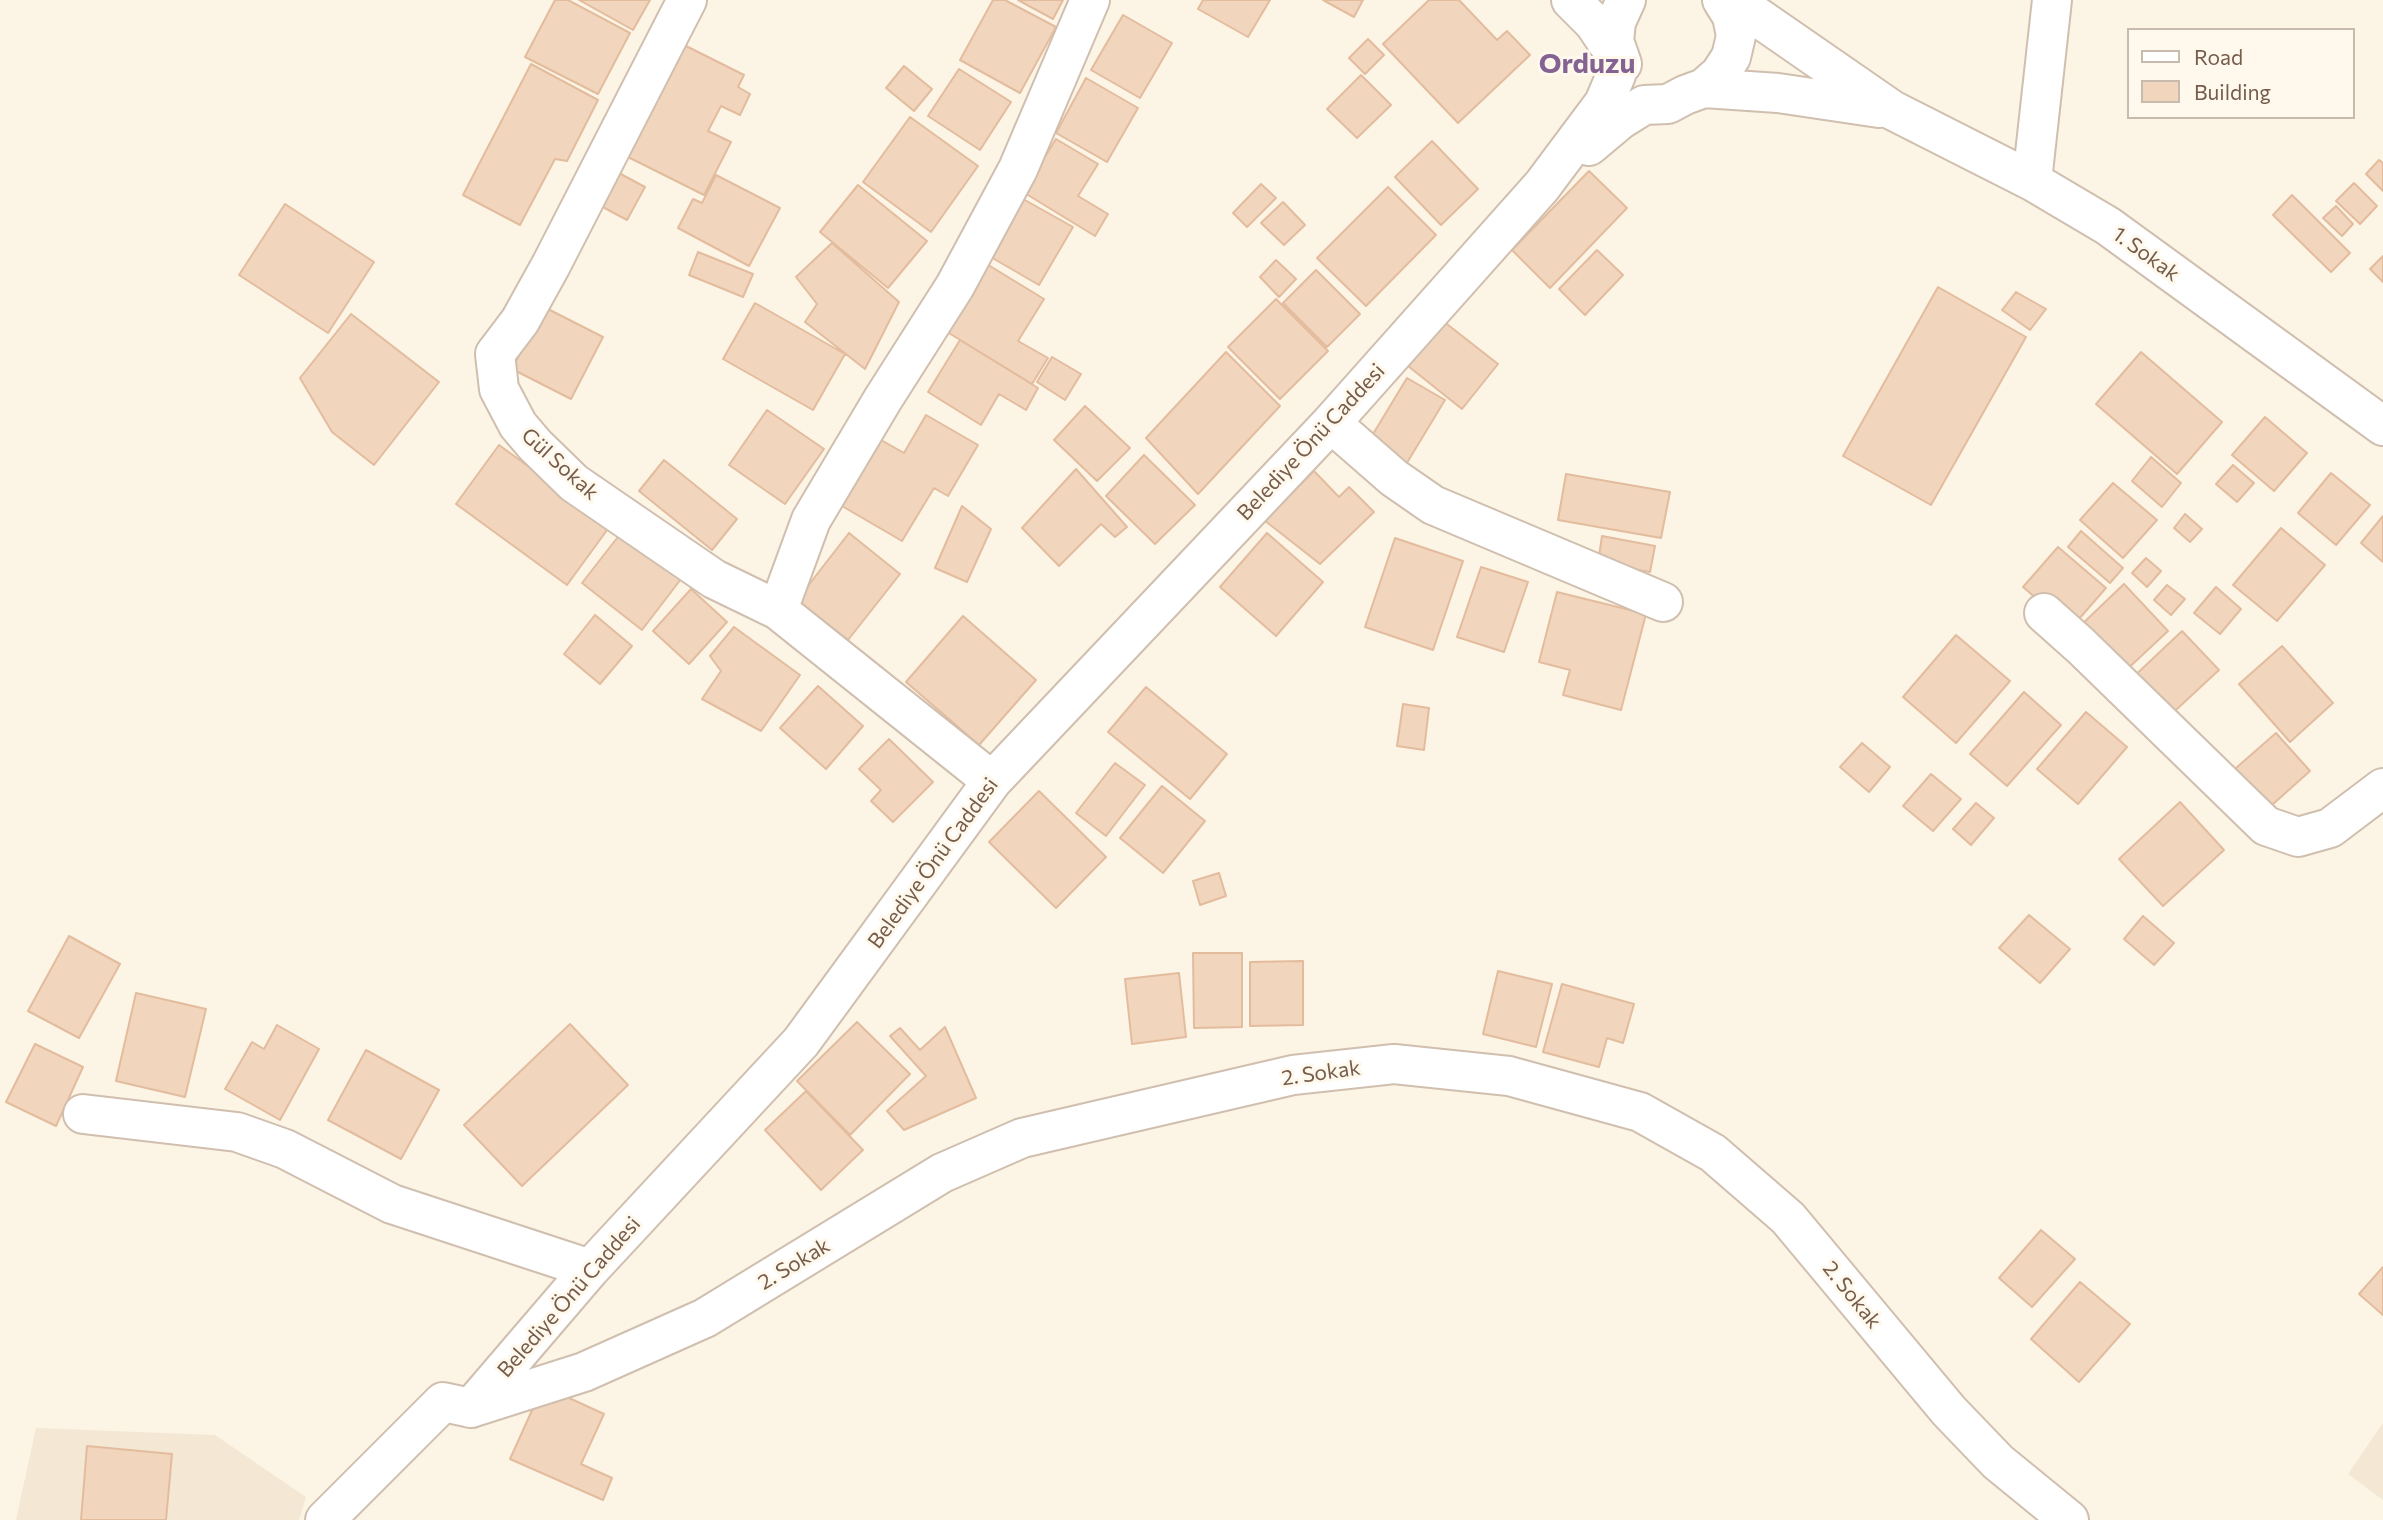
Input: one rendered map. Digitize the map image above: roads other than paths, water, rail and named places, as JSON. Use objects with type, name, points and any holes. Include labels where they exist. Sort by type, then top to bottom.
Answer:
[{"type":"street","name":"Gül Sokak","points":[[687,0],[551,265],[520,321],[495,354],[499,389],[518,425],[535,446],[574,483],[714,579],[778,610],[992,781]]},
{"type":"street","points":[[778,610],[811,520],[955,286],[1018,169],[1090,0]]},
{"type":"street","points":[[1571,0],[1594,23],[1631,76],[1646,88],[1664,94],[1694,91],[1778,93],[1892,110]]},
{"type":"street","points":[[1542,186],[1604,103],[1616,75],[1619,60],[1614,41],[1616,22],[1626,0]]},
{"type":"street","points":[[1542,186],[1620,120],[1644,105],[1668,104],[1720,74],[1731,57],[1735,36],[1732,16],[1723,0]]},
{"type":"street","points":[[1733,0],[1892,110]]},
{"type":"street","points":[[2032,181],[2052,0]]},
{"type":"street","name":"1. Sokak","points":[[1892,110],[2032,181],[2108,226],[2383,426]]},
{"type":"street","name":"Belediye Önü Caddesi","points":[[471,1408],[590,1269],[801,1042],[992,781],[1331,423],[1542,186]]},
{"type":"street","points":[[1331,423],[1394,478],[1433,506],[1663,602]]},
{"type":"street","points":[[2044,613],[2266,826],[2298,837],[2330,828],[2383,788]]},
{"type":"street","name":"2. Sokak","points":[[471,1408],[584,1372],[705,1318],[942,1173],[1022,1138],[1293,1075],[1394,1063],[1509,1076],[1640,1112],[1713,1153],[1788,1217],[1949,1412],[1998,1462],[2069,1520]]},
{"type":"street","points":[[83,1114],[237,1132],[285,1149],[392,1204],[590,1269]]},
{"type":"street","points":[[325,1520],[443,1402],[471,1408]]},
{"type":"district","name":"Orduzu","points":[[1587,64]]}]
